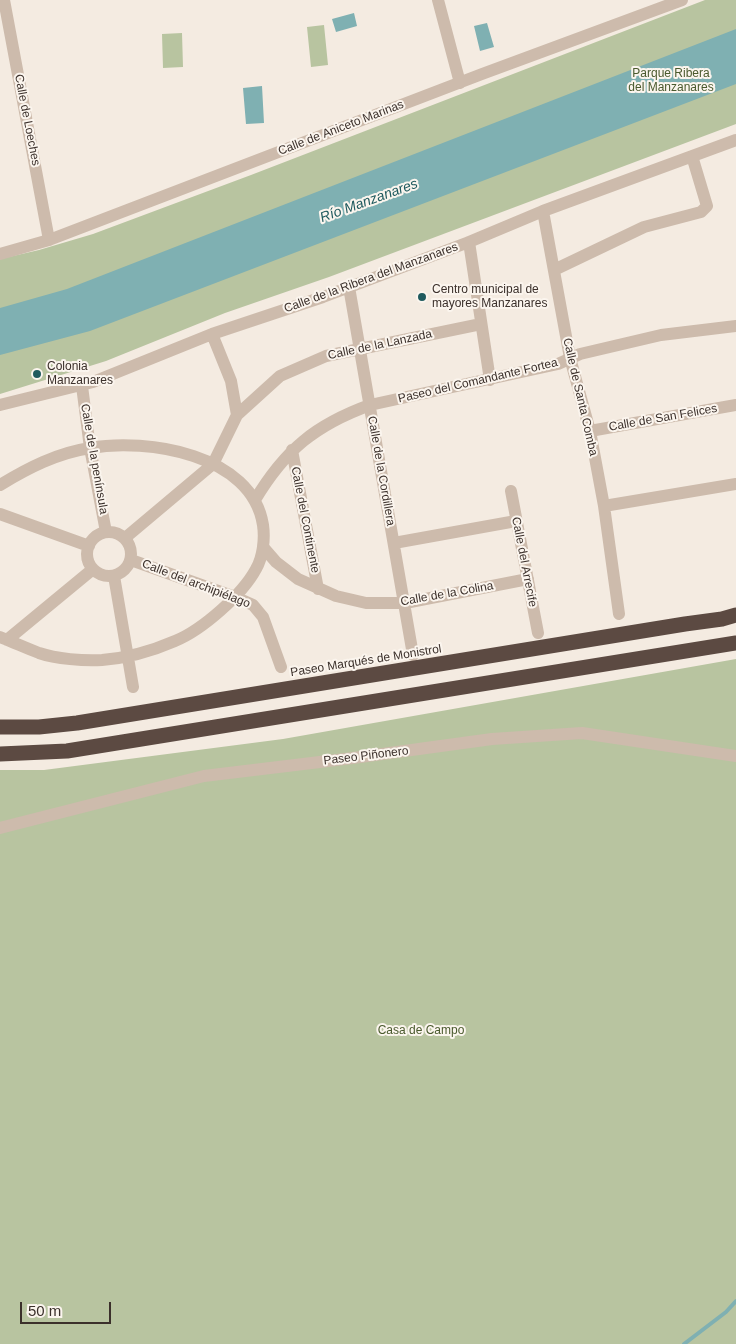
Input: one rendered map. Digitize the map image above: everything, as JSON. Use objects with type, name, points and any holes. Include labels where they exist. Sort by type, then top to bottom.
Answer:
[{"type":"highway","name":"Paseo Marqués de Monistrol","points":[[2,727],[39,727],[76,723],[722,619],[736,615]]},
{"type":"highway","points":[[0,754],[67,751],[736,643]]},
{"type":"street","name":"Calle de Loeches","points":[[4,0],[49,240]]},
{"type":"street","points":[[438,0],[460,83]]},
{"type":"street","name":"Calle de Aniceto Marinas","points":[[0,254],[49,240],[679,1]]},
{"type":"street","name":"Calle de la Ribera del Manzanares","points":[[1,405],[82,386],[212,334],[349,287],[469,242],[543,211],[736,140]]},
{"type":"street","points":[[554,270],[644,227],[705,210],[707,206],[692,156]]},
{"type":"street","name":"Calle de Santa Comba","points":[[543,211],[570,358],[590,431],[604,506],[619,614]]},
{"type":"street","points":[[469,242],[490,380]]},
{"type":"street","name":"Calle de la Cordillera","points":[[349,287],[413,655]]},
{"type":"street","name":"Calle de la Lanzada","points":[[125,538],[213,464],[236,415],[280,376],[326,356],[481,324]]},
{"type":"street","name":"Paseo del Comandante Fortea","points":[[254,500],[266,480],[292,450],[319,428],[344,414],[370,405],[558,364],[570,358],[661,335],[736,326]]},
{"type":"street","points":[[212,334],[231,381],[236,415]]},
{"type":"street","name":"Calle de la península","points":[[82,386],[90,448],[106,532]]},
{"type":"street","name":"Calle de San Felices","points":[[590,431],[736,405]]},
{"type":"street","points":[[0,486],[30,467],[62,454],[90,448],[123,445],[151,447],[183,454],[227,471],[243,484],[254,500],[263,524],[263,547],[256,569],[235,597],[212,619],[177,641],[128,658],[100,660],[75,659],[40,653],[3,638]]},
{"type":"street","name":"Calle del Continente","points":[[292,450],[318,589]]},
{"type":"street","points":[[604,506],[736,484]]},
{"type":"street","name":"Calle del Arrecife","points":[[511,491],[538,633]]},
{"type":"street","points":[[0,514],[89,546]]},
{"type":"street","points":[[394,544],[516,521]]},
{"type":"street","points":[[106,532],[119,534],[125,538],[131,548],[131,560],[125,570],[114,576],[102,575],[93,569],[88,558],[89,546],[96,537],[106,532]]},
{"type":"street","name":"Calle de la Colina","points":[[263,547],[287,572],[318,589],[336,596],[366,603],[405,603],[528,579]]},
{"type":"street","name":"Calle del archipiélago","points":[[131,560],[253,605],[263,618],[280,667]]},
{"type":"street","points":[[3,638],[93,569]]},
{"type":"street","points":[[114,576],[133,687]]},
{"type":"street","name":"Paseo Piñonero","points":[[0,828],[204,776],[492,739],[582,733],[736,756]]},
{"type":"green space","name":"Parque Ribera del Manzanares","points":[[705,0],[736,0],[736,124],[329,277],[225,313],[106,361],[0,394],[0,259],[93,234]]},
{"type":"green space","points":[[324,25],[328,65],[311,67],[307,27]]},
{"type":"green space","points":[[182,33],[183,67],[163,68],[162,34]]},
{"type":"green space","name":"Casa de Campo","points":[[736,659],[736,1344],[0,1344],[0,770],[44,770],[283,739]]},
{"type":"water","points":[[354,13],[357,26],[336,32],[332,19]]},
{"type":"water","points":[[487,23],[494,47],[480,51],[474,26]]},
{"type":"water","name":"Río Manzanares","points":[[736,29],[736,84],[90,331],[0,355],[0,308],[67,289]]},
{"type":"water","points":[[262,86],[264,123],[246,124],[243,88]]},
{"type":"waterway","points":[[684,1344],[726,1312],[736,1301]]},
{"type":"place","name":"Centro municipal de mayores Manzanares","points":[[422,297]]},
{"type":"place","name":"Colonia Manzanares","points":[[37,374]]}]
